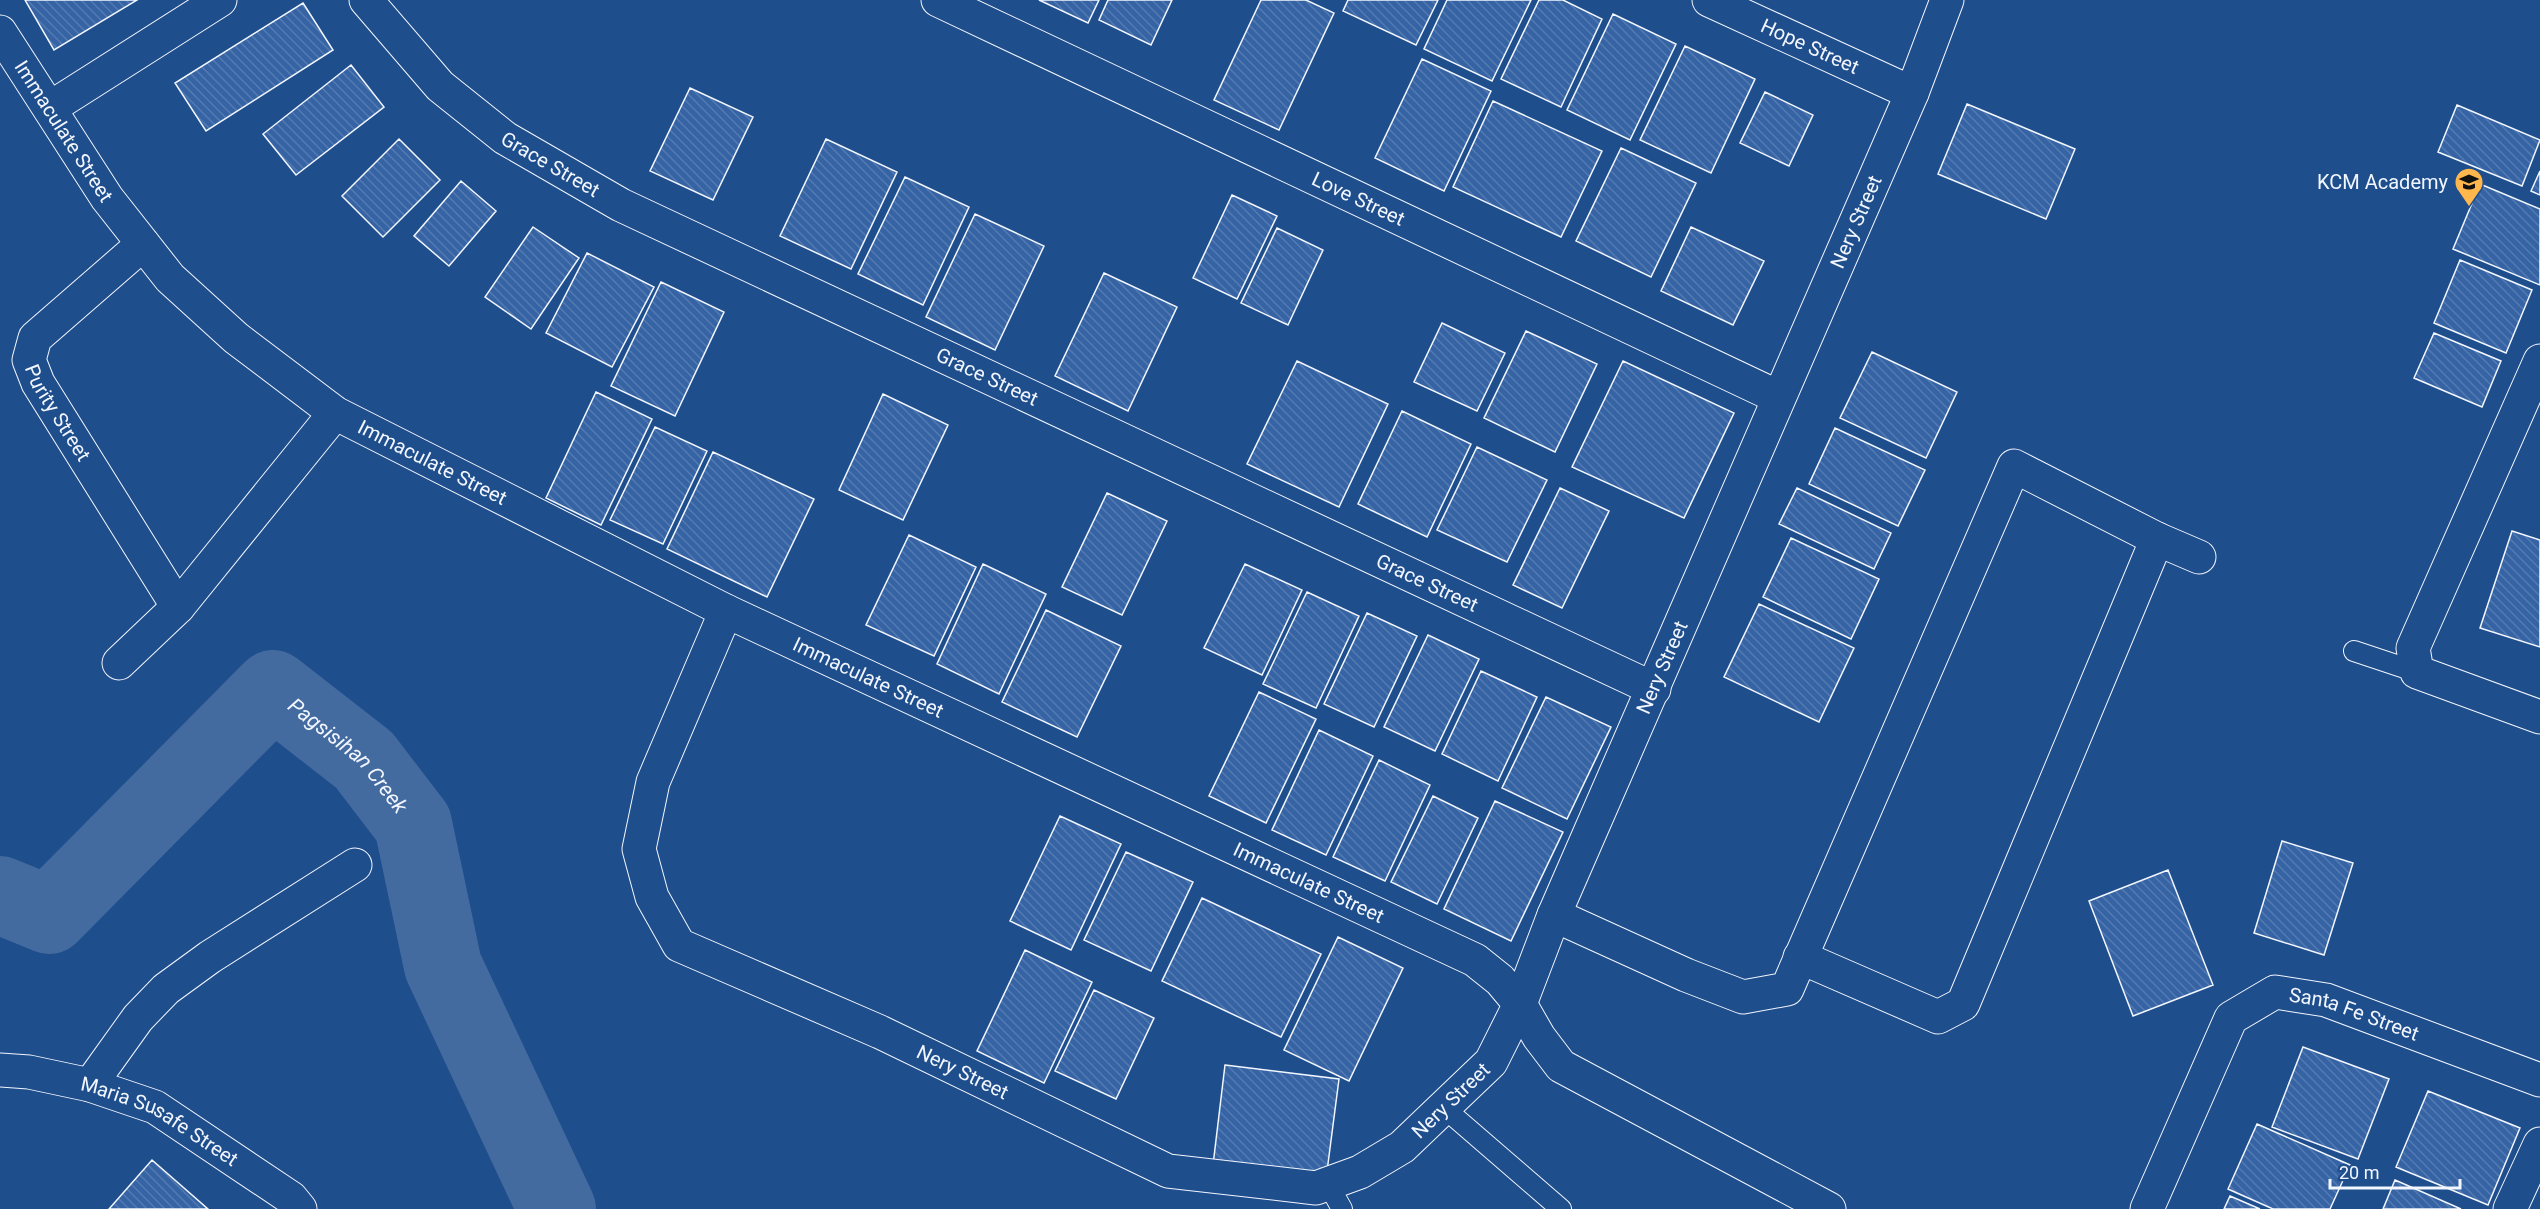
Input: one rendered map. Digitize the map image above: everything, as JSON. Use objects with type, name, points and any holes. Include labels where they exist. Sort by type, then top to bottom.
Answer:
[{"type":"street","points":[[50,108],[220,0]]},
{"type":"street","name":"Grace Street","points":[[366,0],[440,86],[505,138],[621,205],[1654,689]]},
{"type":"street","name":"Love Street","points":[[938,0],[1778,397]]},
{"type":"street","name":"Hope Street","points":[[1709,0],[1912,93]]},
{"type":"street","name":"Nery Street","points":[[726,611],[653,782],[639,849],[652,897],[679,945],[880,1032],[1168,1171],[1316,1188],[1335,1196],[1360,1173],[1402,1147],[1491,1062],[1520,1004],[1554,915],[1912,93],[1947,0]]},
{"type":"street","name":"Immaculate Street","points":[[0,32],[107,198],[170,278],[236,338],[335,413],[726,611],[1475,960],[1500,980],[1520,1004],[1539,1037],[1561,1065],[1828,1209]]},
{"type":"street","name":"Purity Street","points":[[143,244],[35,338],[29,360],[38,383],[178,607]]},
{"type":"street","points":[[2540,363],[2413,648],[2417,672],[2540,717]]},
{"type":"street","points":[[119,663],[178,607],[335,413]]},
{"type":"street","points":[[1554,915],[1686,975],[1743,997],[1787,989],[2014,466],[2199,557]]},
{"type":"street","points":[[1800,957],[1938,1017],[1964,1005],[2157,538]]},
{"type":"street","points":[[90,1085],[138,1018],[166,989],[210,957],[355,865]]},
{"type":"street","name":"Santa Fe Street","points":[[2147,1209],[2231,1018],[2275,992],[2326,1000],[2540,1080]]},
{"type":"street","name":"Maria Susafe Street","points":[[0,1070],[29,1072],[90,1085],[155,1107],[291,1198],[300,1209]]},
{"type":"street","points":[[2510,1209],[2540,1144]]},
{"type":"lane","points":[[2354,651],[2417,672]]},
{"type":"lane","points":[[1443,1107],[1561,1209]]},
{"type":"building","points":[[25,0],[137,0],[54,50]]},
{"type":"building","points":[[1039,0],[1099,0],[1088,23]]},
{"type":"building","points":[[1108,0],[1172,0],[1151,45],[1099,20]]},
{"type":"building","points":[[1261,0],[1306,0],[1334,13],[1279,130],[1214,100]]},
{"type":"building","points":[[1348,0],[1438,0],[1416,45],[1343,11]]},
{"type":"building","points":[[1447,0],[1531,0],[1492,81],[1424,49]]},
{"type":"building","points":[[1539,0],[1563,0],[1602,19],[1561,107],[1501,79]]},
{"type":"building","points":[[303,3],[333,50],[206,131],[175,83]]},
{"type":"building","points":[[1613,14],[1676,44],[1630,140],[1567,110]]},
{"type":"building","points":[[1685,46],[1755,79],[1711,173],[1640,140]]},
{"type":"building","points":[[1422,59],[1491,91],[1444,191],[1375,158]]},
{"type":"building","points":[[351,65],[384,107],[296,175],[263,134]]},
{"type":"building","points":[[690,88],[753,117],[713,200],[650,171]]},
{"type":"building","points":[[1765,92],[1813,115],[1789,166],[1740,143]]},
{"type":"building","points":[[1493,101],[1602,151],[1561,237],[1453,187]]},
{"type":"building","points":[[1967,104],[2075,149],[2046,219],[1938,174]]},
{"type":"building","points":[[2457,105],[2540,140],[2522,186],[2438,152]]},
{"type":"building","points":[[399,139],[440,180],[383,237],[342,196]]},
{"type":"building","points":[[826,139],[897,172],[851,269],[780,236]]},
{"type":"building","points":[[1621,148],[1696,183],[1651,277],[1576,241]]},
{"type":"building","points":[[2540,171],[2540,195],[2531,191]]},
{"type":"building","points":[[905,177],[969,207],[923,305],[858,274]]},
{"type":"building","points":[[461,181],[496,211],[449,266],[414,236]]},
{"type":"building","points":[[2480,184],[2540,209],[2540,285],[2453,249]]},
{"type":"building","points":[[1232,195],[1277,216],[1237,299],[1193,278]]},
{"type":"building","points":[[975,214],[1044,246],[995,350],[926,317]]},
{"type":"building","points":[[533,227],[579,258],[531,329],[485,297]]},
{"type":"building","points":[[1691,227],[1764,261],[1733,325],[1661,291]]},
{"type":"building","points":[[1277,228],[1323,250],[1288,325],[1241,303]]},
{"type":"building","points":[[587,253],[654,287],[612,367],[546,333]]},
{"type":"building","points":[[2460,260],[2532,290],[2506,353],[2434,323]]},
{"type":"building","points":[[1104,273],[1177,307],[1128,411],[1055,376]]},
{"type":"building","points":[[661,282],[724,312],[675,416],[611,386]]},
{"type":"building","points":[[1442,323],[1505,353],[1477,411],[1414,382]]},
{"type":"building","points":[[1526,331],[1597,364],[1555,452],[1484,418]]},
{"type":"building","points":[[2434,333],[2501,361],[2482,407],[2414,378]]},
{"type":"building","points":[[1872,352],[1957,392],[1926,458],[1840,418]]},
{"type":"building","points":[[1297,361],[1388,404],[1339,507],[1247,464]]},
{"type":"building","points":[[1623,361],[1734,413],[1684,518],[1572,467]]},
{"type":"building","points":[[596,392],[652,419],[601,525],[546,498]]},
{"type":"building","points":[[883,394],[948,425],[903,520],[839,490]]},
{"type":"building","points":[[1402,411],[1471,444],[1427,537],[1358,504]]},
{"type":"building","points":[[655,427],[707,451],[663,544],[610,520]]},
{"type":"building","points":[[1835,428],[1925,470],[1898,526],[1809,484]]},
{"type":"building","points":[[1477,447],[1547,480],[1507,562],[1437,530]]},
{"type":"building","points":[[713,452],[814,499],[767,597],[667,549]]},
{"type":"building","points":[[1560,488],[1609,511],[1562,608],[1513,585]]},
{"type":"building","points":[[1797,488],[1891,533],[1874,569],[1779,524]]},
{"type":"building","points":[[1107,493],[1167,521],[1122,615],[1062,587]]},
{"type":"building","points":[[2512,531],[2540,540],[2540,647],[2480,628]]},
{"type":"building","points":[[909,535],[976,567],[934,656],[866,625]]},
{"type":"building","points":[[1791,538],[1879,579],[1851,639],[1763,597]]},
{"type":"building","points":[[983,564],[1046,594],[999,694],[937,664]]},
{"type":"building","points":[[1245,564],[1302,590],[1262,675],[1204,648]]},
{"type":"building","points":[[1307,592],[1359,616],[1316,708],[1263,684]]},
{"type":"building","points":[[1759,604],[1854,648],[1819,722],[1724,677]]},
{"type":"building","points":[[1046,610],[1121,646],[1077,737],[1002,702]]},
{"type":"building","points":[[1367,613],[1417,636],[1374,727],[1324,704]]},
{"type":"building","points":[[1428,635],[1479,659],[1435,751],[1384,727]]},
{"type":"building","points":[[1481,671],[1537,697],[1498,781],[1442,754]]},
{"type":"building","points":[[1259,692],[1316,719],[1266,823],[1209,796]]},
{"type":"building","points":[[1546,697],[1611,727],[1567,819],[1502,788]]},
{"type":"building","points":[[1319,730],[1373,756],[1326,855],[1272,830]]},
{"type":"building","points":[[1379,760],[1430,785],[1385,881],[1333,857]]},
{"type":"building","points":[[1433,796],[1478,818],[1437,904],[1391,882]]},
{"type":"building","points":[[1495,801],[1563,832],[1511,941],[1444,909]]},
{"type":"building","points":[[1060,816],[1121,844],[1071,950],[1010,921]]},
{"type":"building","points":[[2282,841],[2353,863],[2324,955],[2254,933]]},
{"type":"building","points":[[1126,852],[1193,882],[1151,971],[1084,940]]},
{"type":"building","points":[[2168,870],[2213,985],[2133,1016],[2089,901]]},
{"type":"building","points":[[1202,898],[1321,954],[1281,1037],[1162,981]]},
{"type":"building","points":[[1338,937],[1403,968],[1349,1081],[1284,1050]]},
{"type":"building","points":[[1025,950],[1092,982],[1044,1083],[977,1051]]},
{"type":"building","points":[[1094,990],[1154,1018],[1116,1099],[1055,1071]]},
{"type":"building","points":[[2303,1047],[2389,1079],[2358,1159],[2272,1127]]},
{"type":"building","points":[[1225,1065],[1339,1079],[1326,1179],[1213,1165]]},
{"type":"building","points":[[2428,1091],[2520,1128],[2488,1205],[2396,1167]]},
{"type":"building","points":[[2257,1124],[2350,1165],[2330,1209],[2273,1209],[2228,1189]]},
{"type":"building","points":[[152,1160],[208,1209],[109,1209]]},
{"type":"building","points":[[2395,1180],[2461,1209],[2383,1209]]},
{"type":"building","points":[[2230,1196],[2260,1209],[2224,1209]]},
{"type":"waterway","name":"Pagsisihan Creek","points":[[0,895],[49,915],[273,689],[364,760],[413,824],[443,966],[557,1209]]},
{"type":"place","name":"KCM Academy","points":[[2469,208]]}]
